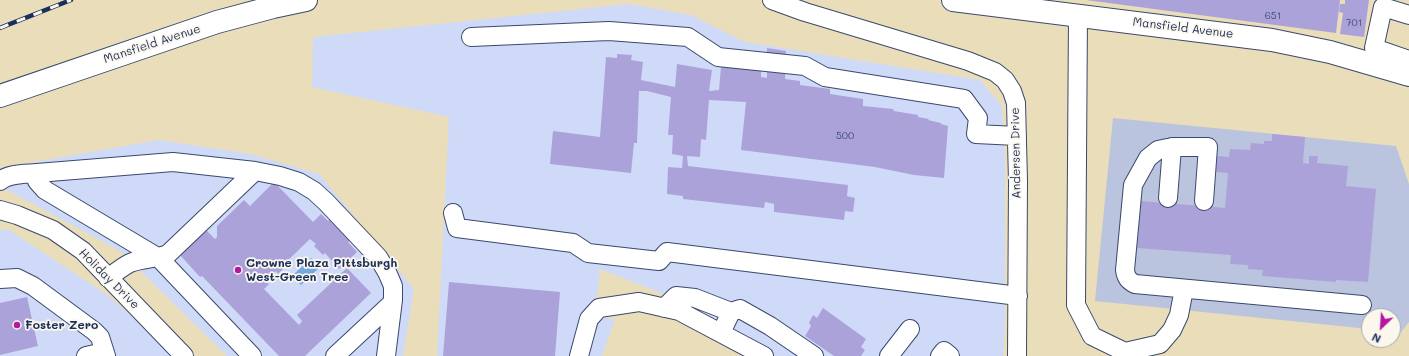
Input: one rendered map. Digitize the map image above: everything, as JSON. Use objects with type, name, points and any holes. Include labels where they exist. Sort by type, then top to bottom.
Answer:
[{"type":"main road","name":"Mansfield Avenue","points":[[0,96],[272,4],[306,0]]},
{"type":"main road","name":"Mansfield Avenue","points":[[953,0],[1285,42],[1357,59],[1409,75]]},
{"type":"street","name":"Andersen Drive","points":[[772,0],[968,61],[995,72],[1005,80],[1012,91],[1016,103],[1018,296],[1017,356]]},
{"type":"street","points":[[1402,0],[1409,5]]},
{"type":"street","points":[[1409,15],[1383,6],[1374,48],[1409,60]]},
{"type":"street","points":[[1078,15],[1076,305],[1092,336],[1125,352],[1160,344],[1172,330],[1179,315],[1184,289]]},
{"type":"street","points":[[471,37],[609,31],[688,37],[718,57],[805,66],[825,77],[964,100],[978,118],[976,134],[1017,136]]},
{"type":"street","points":[[1168,198],[1172,147]]},
{"type":"street","points":[[1204,201],[1208,147],[1172,147],[1158,150],[1148,158],[1134,185],[1124,270],[1129,281],[1135,284],[1362,305]]},
{"type":"street","points":[[0,181],[4,178],[15,175],[173,162],[255,171],[280,176],[299,182],[314,191],[326,202],[378,257],[388,272],[393,286],[386,356]]},
{"type":"street","points":[[108,278],[131,263],[144,259],[159,258],[168,254],[255,171]]},
{"type":"street","points":[[37,173],[37,181],[45,190],[159,258],[252,356]]},
{"type":"street","name":"Holiday Drive","points":[[0,210],[18,215],[53,230],[83,251],[184,356]]},
{"type":"street","points":[[453,213],[457,228],[573,243],[588,253],[659,261],[667,252],[1018,296]]},
{"type":"street","points":[[0,279],[17,278],[33,286],[94,331],[100,337],[105,354],[86,356]]},
{"type":"street","points":[[664,308],[676,296],[695,298],[731,312],[740,309],[770,326],[814,356]]},
{"type":"street","points":[[579,356],[590,320],[600,308],[639,302],[679,311],[764,356]]},
{"type":"street","points":[[335,356],[392,303]]},
{"type":"street","points":[[721,333],[731,312]]},
{"type":"street","points":[[889,356],[910,329]]},
{"type":"street","points":[[940,356],[944,351],[950,356]]},
{"type":"shaded area","points":[[629,4],[691,15],[745,42],[980,80],[1002,106],[1005,160],[1005,320],[1003,356],[775,356],[661,293],[600,269],[595,317],[615,319],[602,356],[437,356],[449,117],[312,87],[313,37]]},
{"type":"shaded area","points":[[1113,118],[1396,146],[1409,184],[1409,322],[1401,332],[1401,308],[1361,308],[1361,328],[1095,301]]},
{"type":"shaded area","points":[[159,140],[250,154],[319,174],[414,289],[403,356],[227,356],[120,251],[0,186],[0,168]]},
{"type":"shaded area","points":[[0,229],[9,230],[106,294],[177,356],[0,356]]},
{"type":"water","points":[[311,258],[320,267],[301,285],[292,276]]},
{"type":"building","points":[[1086,0],[1340,0],[1336,33]]},
{"type":"building","points":[[1345,0],[1369,0],[1364,37],[1340,34],[1343,13],[1339,12],[1340,4],[1345,4]]},
{"type":"building","points":[[767,48],[786,51],[785,79],[800,81],[800,85],[830,89],[830,94],[863,99],[863,106],[893,109],[894,111],[918,115],[918,117],[929,119],[928,120],[948,126],[944,178],[914,175],[875,167],[741,150],[746,102],[709,100],[706,140],[701,139],[700,157],[687,156],[688,166],[848,185],[847,196],[855,198],[853,212],[845,211],[844,220],[774,212],[774,204],[765,202],[764,208],[683,199],[683,196],[667,194],[668,167],[682,168],[683,156],[672,154],[673,135],[668,135],[671,97],[647,91],[639,91],[637,143],[634,143],[631,173],[550,164],[553,131],[600,137],[606,57],[617,58],[617,54],[632,55],[631,60],[643,62],[641,80],[675,87],[677,64],[712,70],[709,91],[719,90],[721,67],[761,70],[761,77],[767,78]]},
{"type":"building","points":[[1272,134],[1305,137],[1303,163],[1309,164],[1309,156],[1318,156],[1317,163],[1348,166],[1346,186],[1376,189],[1368,282],[1336,280],[1336,282],[1262,276],[1263,270],[1248,269],[1248,265],[1230,264],[1231,255],[1137,248],[1141,201],[1225,208],[1228,173],[1216,172],[1217,156],[1229,157],[1230,149],[1250,150],[1251,143],[1264,144],[1264,141],[1272,141]]},
{"type":"building","name":"Crowne Plaza Pittsburgh West-Green Tree","points":[[274,182],[313,222],[321,214],[328,221],[330,219],[351,240],[348,242],[357,252],[339,269],[325,253],[323,255],[314,246],[316,244],[310,239],[284,264],[286,266],[278,274],[276,271],[266,281],[269,284],[264,289],[299,325],[302,321],[297,315],[347,268],[371,293],[305,356],[279,356],[180,255],[206,230],[215,239],[217,237],[217,226],[244,200],[250,206]]},
{"type":"building","points":[[449,282],[560,292],[555,356],[443,356]]},
{"type":"building","name":"Foster Zero","points":[[27,297],[38,346],[0,355],[0,303]]},
{"type":"building","points":[[823,308],[866,339],[861,347],[865,350],[861,356],[834,356],[805,336],[811,326],[809,323],[813,315],[817,318]]},
{"type":"railway","points":[[0,28],[71,0]]},
{"type":"place","name":"Crowne Plaza Pittsburgh West-Green Tree","points":[[238,270]]},
{"type":"place","name":"Foster Zero","points":[[17,325]]}]
